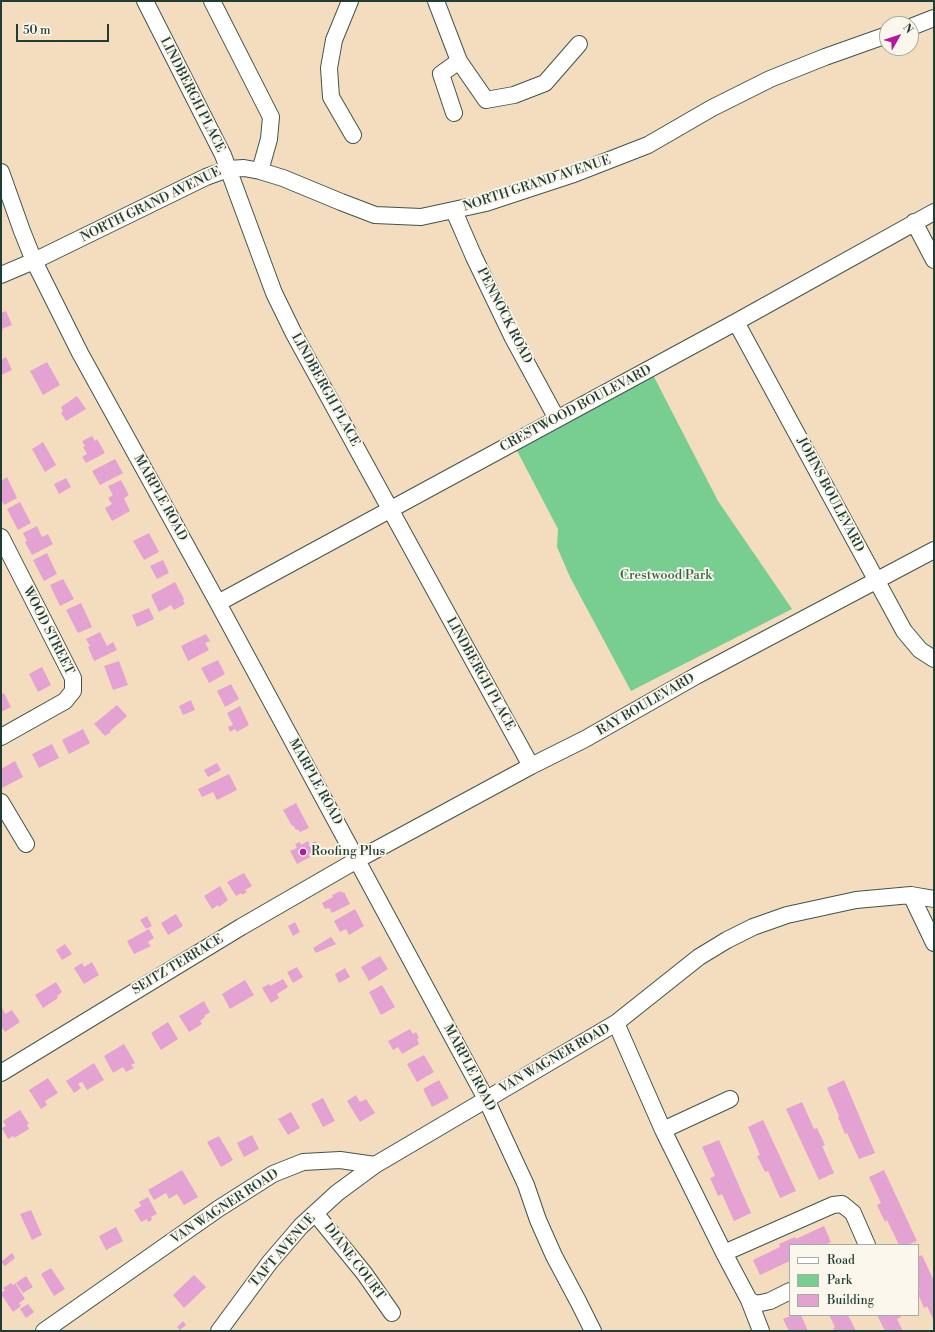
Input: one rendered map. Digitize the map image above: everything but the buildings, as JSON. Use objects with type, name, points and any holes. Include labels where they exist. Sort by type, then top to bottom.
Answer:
[{"type":"street","name":"LINDBERGH PLACE","points":[[145,1],[223,155],[274,293],[294,334],[531,766]]},
{"type":"street","points":[[212,1],[271,117],[269,139],[260,170]]},
{"type":"street","points":[[350,1],[334,40],[329,68],[331,97],[353,135]]},
{"type":"street","points":[[436,1],[459,61],[486,100],[514,95],[545,83],[579,44]]},
{"type":"street","points":[[919,24],[934,18]]},
{"type":"street","name":"NORTH GRAND AVENUE","points":[[1,275],[34,261],[206,177],[228,169],[244,168],[260,170],[375,215],[421,217],[486,203],[571,175],[648,145],[712,108],[770,79],[879,38]]},
{"type":"street","points":[[454,113],[441,74],[459,61]]},
{"type":"street","name":"MARPLE ROAD","points":[[1,172],[34,261],[80,353],[218,603],[486,1099],[526,1184],[538,1220],[554,1256],[593,1331]]},
{"type":"street","name":"PENNOCK ROAD","points":[[454,211],[474,257],[513,338],[558,419]]},
{"type":"street","name":"CRESTWOOD BOULEVARD","points":[[218,603],[736,322],[934,212]]},
{"type":"street","points":[[914,222],[934,260]]},
{"type":"street","name":"JOHNS BOULEVARD","points":[[736,322],[904,631],[920,650],[934,659]]},
{"type":"street","name":"WOOD STREET","points":[[1,537],[73,678],[73,691],[65,701],[1,737]]},
{"type":"street","name":"RAY BOULEVARD","points":[[357,860],[531,766],[585,739],[696,676],[934,550]]},
{"type":"street","points":[[1,802],[26,844]]},
{"type":"street","name":"SEITZ TERRACE","points":[[1,1074],[241,927],[357,860]]},
{"type":"street","points":[[912,895],[934,942]]},
{"type":"street","name":"VAN WAGNER ROAD","points":[[44,1331],[218,1209],[273,1174],[303,1162],[340,1160],[375,1165],[616,1023],[699,957],[727,940],[753,927],[787,915],[856,900],[912,895],[934,899]]},
{"type":"street","points":[[616,1023],[663,1130],[748,1300],[761,1331]]},
{"type":"street","points":[[663,1130],[730,1099]]},
{"type":"street","name":"TAFT AVENUE","points":[[219,1331],[270,1262],[301,1226],[337,1193],[375,1165]]},
{"type":"street","points":[[724,1253],[833,1205],[842,1204],[852,1213],[867,1244]]},
{"type":"street","name":"DIANE COURT","points":[[316,1213],[364,1274],[392,1313]]},
{"type":"street","points":[[748,1300],[756,1304],[770,1301],[789,1292]]},
{"type":"green space","name":"Crestwood Park","points":[[652,373],[718,501],[792,609],[631,691],[570,577],[557,547],[558,529],[514,445]]},
{"type":"place","name":"Roofing Plus","points":[[303,852]]}]
